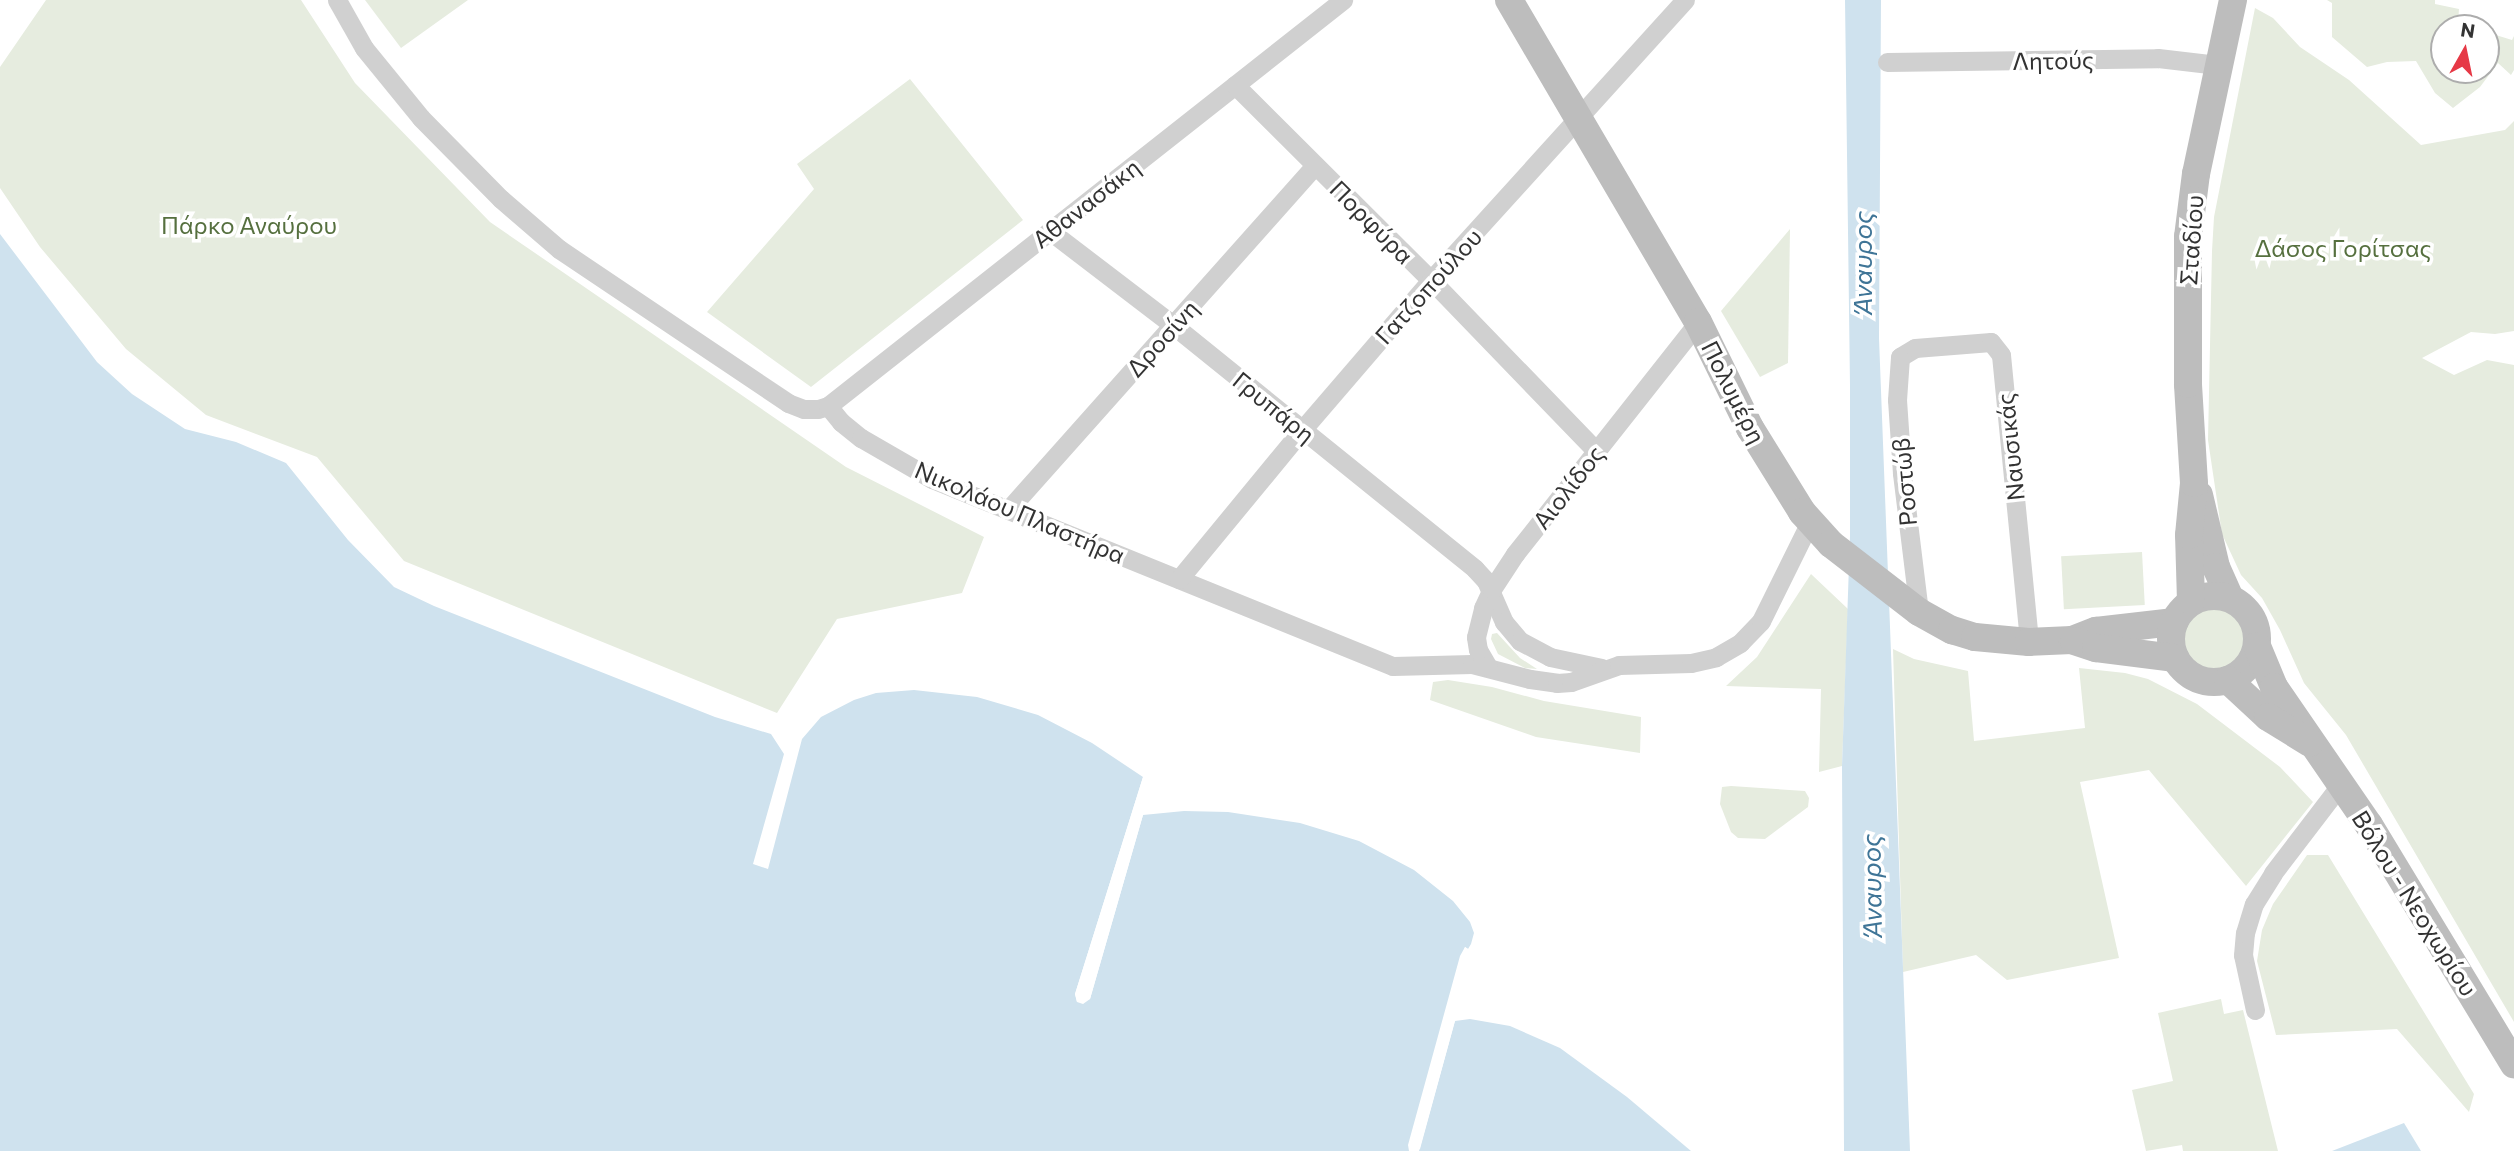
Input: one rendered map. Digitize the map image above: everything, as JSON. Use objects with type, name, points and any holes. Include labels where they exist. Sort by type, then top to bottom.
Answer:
[{"type":"main road","name":"Πολυμέρη","points":[[1509,0],[1698,322],[1750,428],[1810,522],[1831,544],[1916,610],[1964,634],[1988,640],[2072,640]]},
{"type":"main road","name":"Σταδίου","points":[[2194,483],[2188,384],[2188,237],[2196,174],[2233,0]]},
{"type":"main road","points":[[2194,483],[2207,519],[2216,567],[2230,598]]},
{"type":"main road","points":[[2072,640],[2096,631],[2182,612],[2213,595],[2230,598],[2242,606],[2253,620],[2257,646],[2249,664],[2228,680],[2213,682],[2197,679],[2183,670],[2175,658],[2170,640],[2182,612],[2194,483]]},
{"type":"main road","points":[[2072,640],[2096,648],[2175,658]]},
{"type":"main road","name":"Βόλου - Νεοχωρίου","points":[[2257,646],[2269,677],[2341,784],[2514,1064]]},
{"type":"main road","points":[[2228,680],[2269,717],[2313,744]]},
{"type":"street","points":[[337,0],[364,48],[421,118],[502,199],[559,248],[788,403],[804,408],[828,406]]},
{"type":"street","name":"Αθανασάκη","points":[[828,406],[1343,0]]},
{"type":"street","name":"Γατζοπούλου","points":[[1179,579],[1302,430],[1432,280],[1685,0]]},
{"type":"street","name":"Λητούς","points":[[1887,62],[2158,58],[2218,65]]},
{"type":"street","name":"Πορφύρα","points":[[1235,85],[1432,280],[1596,452]]},
{"type":"street","name":"Δροσίνη","points":[[1008,510],[1315,166]]},
{"type":"street","name":"Γρυπάρη","points":[[1050,231],[1173,325],[1475,569],[1492,589]]},
{"type":"street","name":"Αιολίδος","points":[[1488,667],[1478,650],[1476,636],[1483,608],[1492,589],[1698,322]]},
{"type":"street","name":"Ναυσικάς","points":[[1905,352],[1915,348],[1985,342],[1999,349],[2029,642]]},
{"type":"street","name":"Ροστώβ","points":[[1905,352],[1899,366],[1897,400],[1916,610]]},
{"type":"street","name":"Νικολάου Πλαστήρα","points":[[828,406],[841,422],[861,438],[932,479],[1393,666],[1455,663],[1488,667],[1530,680],[1558,683],[1571,682],[1619,665],[1691,663],[1729,651],[1751,633],[1767,612],[1810,522]]},
{"type":"street","name":"Νικολάου Πλαστήρα","points":[[1492,589],[1504,622],[1520,641],[1550,657],[1607,668]]},
{"type":"street","points":[[2255,1010],[2243,955],[2245,933],[2254,904],[2273,873],[2341,784]]},
{"type":"green space","name":"Πάρκο Αναύρου","points":[[46,0],[301,0],[355,83],[490,222],[846,467],[984,537],[962,593],[837,619],[777,713],[404,561],[317,457],[206,415],[126,349],[40,247],[0,188],[0,67]]},
{"type":"green space","points":[[365,0],[468,0],[401,48]]},
{"type":"green space","points":[[2327,0],[2435,0],[2435,4],[2459,9],[2459,14],[2430,14],[2430,84],[2482,84],[2453,108],[2435,93],[2416,61],[2387,62],[2367,67],[2332,37],[2332,3]]},
{"type":"green space","name":"Δάσος Γορίτσας","points":[[2255,8],[2273,18],[2300,47],[2349,80],[2421,145],[2505,130],[2514,121],[2514,331],[2495,334],[2471,332],[2422,358],[2454,375],[2487,360],[2514,365],[2514,1022],[2346,735],[2304,683],[2280,630],[2262,598],[2241,575],[2222,534],[2208,440],[2214,217]]},
{"type":"green space","points":[[2500,36],[2512,40],[2514,36],[2514,70],[2511,75],[2500,65]]},
{"type":"green space","points":[[910,79],[1023,220],[811,387],[707,312],[814,189],[797,164]]},
{"type":"green space","points":[[1790,229],[1788,363],[1760,377],[1721,311]]},
{"type":"green space","points":[[2142,552],[2145,605],[2064,609],[2061,556]]},
{"type":"green space","points":[[1811,574],[1848,609],[1842,766],[1819,772],[1821,689],[1726,686],[1757,657]]},
{"type":"green space","points":[[2221,605],[2239,614],[2246,625],[2246,651],[2239,662],[2228,669],[2209,671],[2191,662],[2184,651],[2182,632],[2191,614],[2202,607]]},
{"type":"green space","points":[[1497,633],[1520,658],[1537,669],[1525,668],[1498,654],[1491,639],[1492,634]]},
{"type":"green space","points":[[1893,649],[1914,659],[1968,671],[1974,741],[2085,728],[2079,668],[2125,673],[2148,679],[2197,704],[2280,767],[2313,802],[2246,886],[2149,770],[2080,782],[2119,958],[2007,980],[1976,955],[1903,972]]},
{"type":"green space","points":[[1448,680],[1492,687],[1544,701],[1641,717],[1640,753],[1536,737],[1430,700],[1433,682]]},
{"type":"green space","points":[[1722,787],[1805,791],[1809,798],[1808,807],[1765,839],[1738,838],[1731,832],[1720,804]]},
{"type":"green space","points":[[2307,855],[2328,855],[2474,1094],[2469,1112],[2397,1029],[2276,1035],[2257,961],[2262,930],[2273,904]]},
{"type":"green space","points":[[2221,999],[2224,1014],[2243,1010],[2278,1151],[2183,1151],[2182,1145],[2146,1151],[2132,1090],[2173,1081],[2158,1013]]},
{"type":"water","name":"Άναυρος","points":[[1845,0],[1881,0],[1879,338],[1910,1151],[1844,1151],[1842,766],[1850,536]]},
{"type":"water","points":[[0,234],[97,362],[132,394],[185,429],[236,442],[286,463],[348,540],[394,587],[434,606],[715,717],[771,734],[784,754],[753,864],[768,869],[802,739],[821,717],[854,700],[876,693],[914,690],[977,697],[1038,715],[1092,743],[1143,777],[1075,994],[1077,1002],[1090,999],[1143,815],[1184,811],[1228,812],[1300,823],[1359,841],[1414,870],[1453,901],[1470,922],[1474,933],[1468,949],[1465,947],[1409,1151],[0,1151]]},
{"type":"water","points":[[1470,1019],[1510,1026],[1560,1048],[1627,1097],[1691,1151],[1419,1151],[1455,1021]]},
{"type":"water","points":[[2404,1123],[2421,1151],[2332,1151]]},
{"type":"pier","points":[[1143,777],[1146,778],[1079,994],[1080,999],[1087,997],[1139,814],[1143,811],[1143,815],[1090,999],[1083,1004],[1077,1002],[1075,994]]},
{"type":"pier","points":[[1465,947],[1471,951],[1463,957],[1411,1146],[1413,1151],[1409,1151],[1408,1145],[1460,956]]},
{"type":"pier","points":[[1456,1017],[1420,1149],[1415,1151],[1452,1020]]}]
